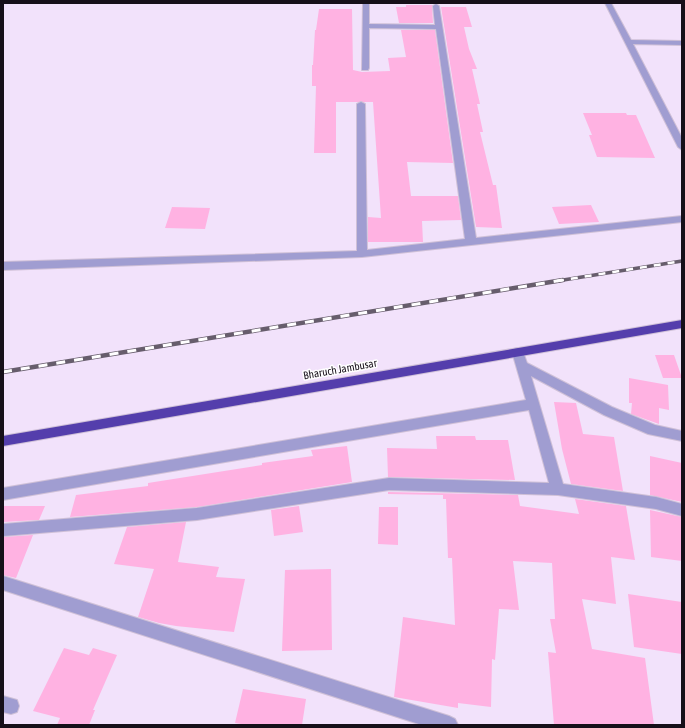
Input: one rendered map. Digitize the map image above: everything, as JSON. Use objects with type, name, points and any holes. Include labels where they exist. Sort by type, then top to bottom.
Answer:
[{"type":"highway","name":"Bharuch Jambusar","points":[[3,441],[682,324]]},
{"type":"street","points":[[608,3],[682,147]]},
{"type":"street","points":[[365,68],[366,4]]},
{"type":"street","points":[[436,6],[471,242]]},
{"type":"street","points":[[366,26],[440,27]]},
{"type":"street","points":[[627,42],[682,43]]},
{"type":"street","points":[[361,104],[362,254]]},
{"type":"street","points":[[3,266],[362,254],[682,219]]},
{"type":"street","points":[[518,352],[558,489]]},
{"type":"street","points":[[522,366],[608,411],[653,430],[682,436]]},
{"type":"street","points":[[3,494],[534,404]]},
{"type":"street","points":[[3,530],[197,514],[389,484],[558,489],[656,503],[682,510]]},
{"type":"street","points":[[3,583],[449,725]]},
{"type":"building","points":[[406,5],[432,5],[433,23],[399,23],[396,7],[406,7]]},
{"type":"building","points":[[441,7],[466,7],[472,27],[464,27],[469,49],[477,69],[472,69],[480,104],[477,104],[483,132],[480,132],[493,185],[496,185],[502,228],[476,227]]},
{"type":"building","points":[[319,9],[352,9],[353,70],[362,72],[390,71],[388,58],[406,57],[401,30],[435,30],[453,163],[407,162],[411,196],[458,196],[461,220],[422,221],[423,242],[368,242],[368,217],[381,218],[373,102],[336,102],[336,153],[314,153],[316,86],[312,86],[312,65],[315,30]]},
{"type":"building","points":[[583,113],[626,113],[627,115],[636,115],[655,158],[597,157],[589,135],[592,135]]},
{"type":"building","points":[[591,205],[599,222],[559,224],[552,207]]},
{"type":"building","points":[[172,207],[210,208],[205,229],[165,228]]},
{"type":"building","points":[[655,355],[674,355],[682,378],[663,378]]},
{"type":"building","points":[[629,378],[668,385],[669,410],[659,408],[659,424],[631,414],[632,403],[629,403]]},
{"type":"building","points":[[554,402],[576,403],[583,434],[614,437],[623,491],[571,484],[562,449]]},
{"type":"building","points":[[436,436],[475,436],[476,440],[508,440],[515,480],[388,477],[387,448],[437,449]]},
{"type":"building","points":[[347,446],[352,482],[197,507],[70,517],[76,495],[148,486],[148,483],[262,465],[262,463],[313,456],[311,450]]},
{"type":"building","points":[[650,456],[682,463],[682,502],[650,495]]},
{"type":"building","points":[[388,492],[518,495],[520,506],[579,514],[575,499],[626,506],[635,560],[611,557],[616,604],[582,599],[592,649],[645,658],[654,725],[554,725],[548,652],[556,653],[550,619],[555,619],[552,563],[513,561],[519,610],[499,609],[495,660],[492,659],[491,707],[458,703],[458,708],[394,697],[403,617],[455,625],[452,558],[448,558],[446,499],[443,499],[443,495],[388,494]]},
{"type":"building","points":[[3,506],[45,506],[39,520],[3,522]]},
{"type":"building","points":[[299,506],[303,532],[274,536],[271,510]]},
{"type":"building","points":[[379,507],[398,507],[398,545],[378,544]]},
{"type":"building","points":[[650,510],[682,517],[682,561],[651,557]]},
{"type":"building","points":[[186,522],[178,562],[219,567],[216,577],[245,579],[234,632],[176,626],[138,617],[154,569],[114,564],[127,527]]},
{"type":"building","points":[[33,535],[16,578],[3,575],[3,537]]},
{"type":"building","points":[[331,569],[332,650],[282,651],[285,570]]},
{"type":"building","points":[[628,594],[682,602],[682,654],[634,647]]},
{"type":"building","points":[[64,648],[89,655],[93,648],[117,655],[93,710],[95,710],[89,725],[57,725],[60,718],[33,711]]},
{"type":"building","points":[[243,689],[306,699],[302,725],[247,725],[235,723]]},
{"type":"railway","points":[[557,281],[682,261]]},
{"type":"railway","points":[[3,372],[563,280]]}]
